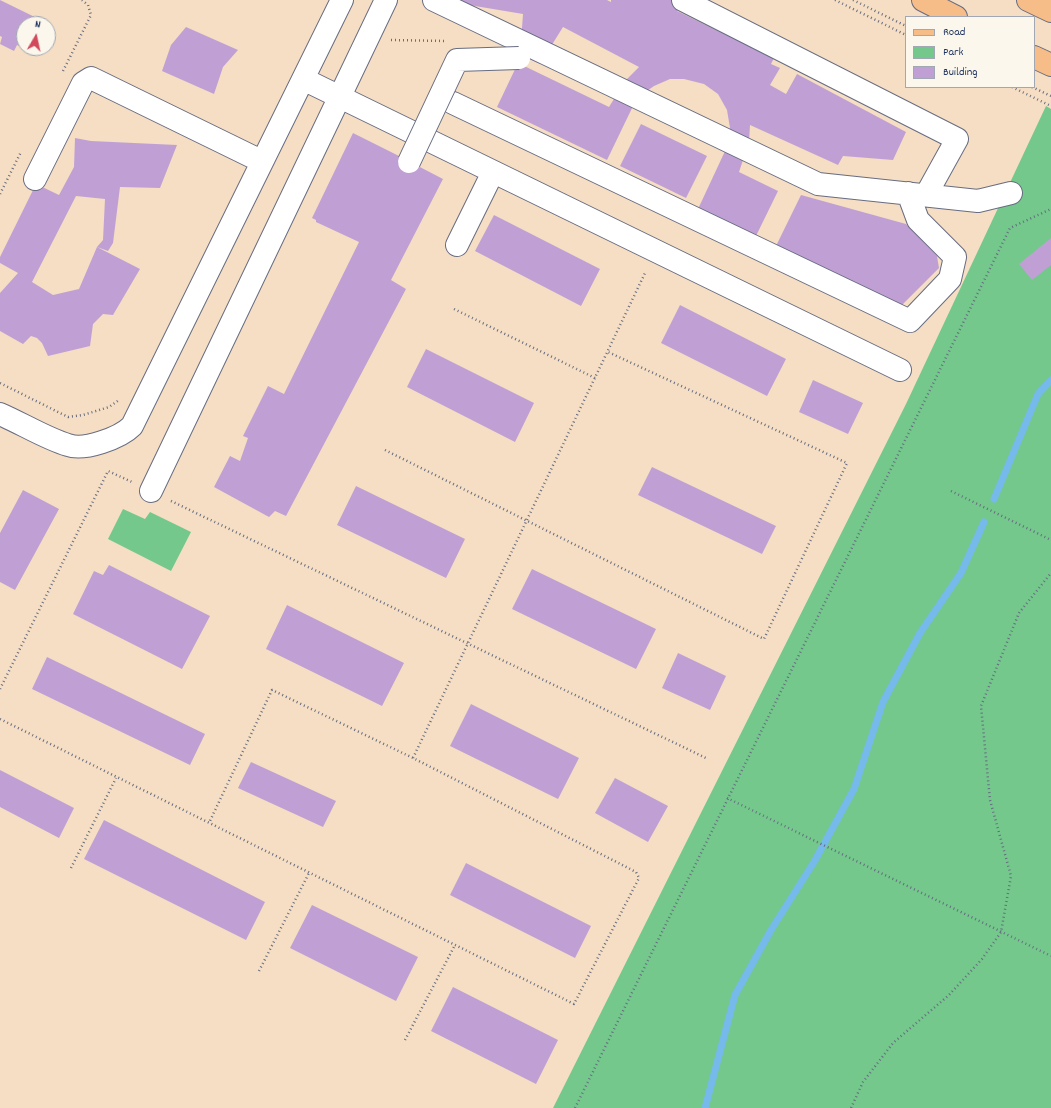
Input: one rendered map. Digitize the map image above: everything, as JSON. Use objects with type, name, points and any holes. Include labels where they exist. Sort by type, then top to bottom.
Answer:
[{"type":"main road","points":[[923,0],[954,16]]},
{"type":"main road","points":[[1028,0],[1051,11]]},
{"type":"main road","points":[[1035,57],[1051,65]]},
{"type":"street","points":[[152,491],[386,0]]},
{"type":"street","points":[[434,0],[818,184],[978,201],[1011,193]]},
{"type":"street","points":[[453,103],[910,321],[950,279],[955,257],[918,220],[917,194],[957,139],[683,0]]},
{"type":"street","points":[[0,414],[72,446],[101,442],[115,438],[128,429],[138,415],[303,78],[335,2]]},
{"type":"street","points":[[409,162],[457,60],[519,58]]},
{"type":"street","points":[[35,179],[83,83],[91,78],[262,161]]},
{"type":"street","points":[[303,78],[900,370]]},
{"type":"street","points":[[456,245],[493,172]]},
{"type":"path","points":[[60,77],[91,15],[88,5],[82,0]]},
{"type":"path","points":[[835,0],[905,35]]},
{"type":"path","points":[[853,0],[905,26]]},
{"type":"path","points":[[1014,88],[1051,106]]},
{"type":"path","points":[[1034,88],[1051,96]]},
{"type":"path","points":[[0,194],[24,146]]},
{"type":"path","points":[[575,1108],[1010,228],[1051,210]]},
{"type":"path","points":[[413,758],[656,251]]},
{"type":"path","points":[[454,309],[595,378]]},
{"type":"path","points":[[385,450],[764,639],[847,463],[608,352]]},
{"type":"path","points":[[0,383],[68,417],[83,415],[109,407],[125,396]]},
{"type":"path","points":[[0,689],[108,471],[706,758]]},
{"type":"path","points":[[951,491],[1051,540]]},
{"type":"path","points":[[852,1108],[863,1082],[892,1043],[949,995],[982,959],[1001,932],[1012,876],[990,800],[981,706],[1019,613],[1051,573]]},
{"type":"path","points":[[0,720],[574,1004],[639,878],[636,872],[413,758],[272,690],[209,823]]},
{"type":"path","points":[[72,868],[116,778]]},
{"type":"path","points":[[727,798],[1051,956]]},
{"type":"path","points":[[259,971],[309,873]]},
{"type":"path","points":[[405,1040],[455,945]]},
{"type":"green space","points":[[1046,106],[1051,109],[1051,1108],[553,1108],[906,404]]},
{"type":"green space","points":[[123,509],[145,519],[150,512],[191,532],[171,571],[108,539]]},
{"type":"building","points":[[0,0],[33,16],[16,16],[16,47],[14,51],[0,44],[2,37],[0,36]]},
{"type":"building","points":[[455,0],[607,0],[611,2],[611,0],[673,0],[681,4],[677,11],[774,58],[771,64],[780,68],[770,85],[786,94],[797,74],[906,132],[893,160],[843,156],[838,165],[750,125],[749,142],[739,172],[778,191],[756,236],[698,209],[726,149],[730,128],[727,110],[718,94],[704,84],[684,79],[670,79],[654,86],[644,93],[634,104],[607,160],[497,107],[518,63],[609,107],[625,81],[639,67],[563,27],[540,64],[520,55],[523,14],[463,4]]},
{"type":"building","points":[[186,27],[238,50],[223,67],[214,94],[162,71],[171,45]]},
{"type":"building","points":[[454,53],[520,55],[518,63],[462,64],[416,165],[443,179],[391,280],[406,289],[286,516],[275,511],[269,517],[214,487],[230,456],[240,461],[248,438],[243,436],[268,386],[284,394],[359,242],[316,222],[316,220],[312,218],[353,133],[405,159]]},
{"type":"building","points":[[641,124],[707,156],[686,198],[620,166]]},
{"type":"building","points":[[75,138],[91,141],[177,145],[160,188],[120,187],[113,243],[108,251],[97,247],[140,269],[113,315],[103,314],[93,324],[90,346],[48,356],[42,343],[37,338],[31,336],[23,344],[0,331],[0,293],[18,273],[0,263],[0,257],[36,184],[59,195],[74,167]],"holes":[[[76,196],[105,199],[103,240],[97,247],[79,289],[53,295],[32,282]]]},
{"type":"building","points":[[801,195],[906,224],[937,256],[939,268],[901,306],[776,246]]},
{"type":"building","points":[[494,215],[600,269],[581,306],[475,251]]},
{"type":"building","points":[[1051,238],[1051,265],[1032,280],[1019,264]]},
{"type":"building","points":[[680,305],[786,359],[767,396],[661,343]]},
{"type":"building","points":[[426,349],[534,403],[515,442],[407,387]]},
{"type":"building","points":[[813,380],[863,403],[848,434],[799,412]]},
{"type":"building","points":[[652,467],[776,526],[762,554],[638,495]]},
{"type":"building","points":[[356,486],[465,539],[446,578],[337,525]]},
{"type":"building","points":[[23,490],[59,509],[15,590],[0,582],[0,533]]},
{"type":"building","points":[[109,565],[210,616],[182,669],[73,614],[94,571],[103,575]]},
{"type":"building","points":[[532,569],[656,629],[636,669],[512,609]]},
{"type":"building","points":[[287,605],[404,663],[382,706],[266,649]]},
{"type":"building","points":[[678,653],[726,676],[710,710],[662,688]]},
{"type":"building","points":[[47,657],[205,734],[190,765],[32,689]]},
{"type":"building","points":[[471,704],[579,758],[558,799],[450,746]]},
{"type":"building","points":[[251,762],[336,801],[323,827],[238,788]]},
{"type":"building","points":[[0,770],[74,808],[59,838],[0,807]]},
{"type":"building","points":[[615,778],[668,806],[648,842],[595,813]]},
{"type":"building","points":[[104,820],[265,902],[246,940],[84,859]]},
{"type":"building","points":[[466,863],[591,926],[575,958],[450,895]]},
{"type":"building","points":[[312,905],[418,957],[396,1001],[290,948]]},
{"type":"building","points":[[453,987],[558,1040],[536,1084],[431,1031]]},
{"type":"waterway","points":[[994,499],[1038,394],[1051,380]]},
{"type":"waterway","points":[[705,1108],[735,995],[771,930],[814,862],[854,789],[883,702],[920,633],[961,573],[984,522]]}]
